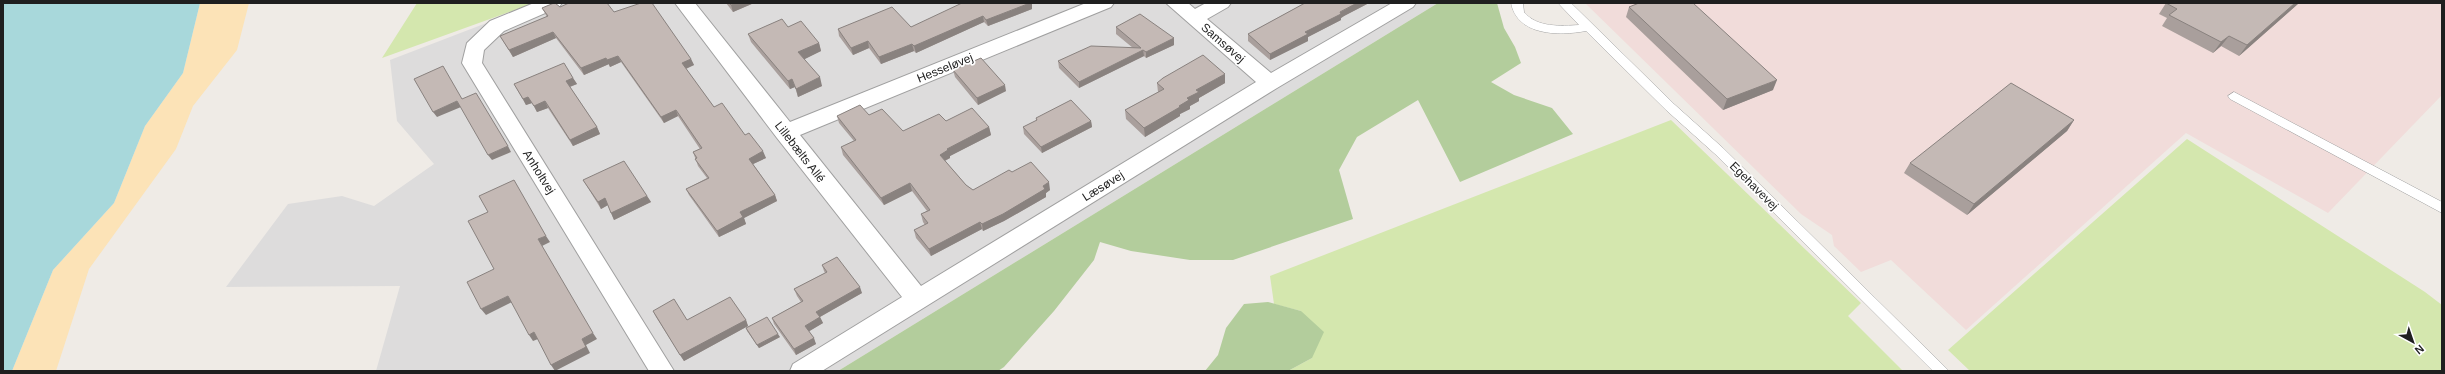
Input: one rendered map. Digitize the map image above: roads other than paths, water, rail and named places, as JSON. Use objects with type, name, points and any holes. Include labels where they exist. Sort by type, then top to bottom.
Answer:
[{"type":"street","name":"Anholtvej","points":[[552,3],[497,26],[474,48],[472,63],[662,371]]},
{"type":"street","name":"Lillebælts Allé","points":[[685,3],[785,133],[918,300]]},
{"type":"street","name":"Hesseløvej","points":[[785,133],[1104,3]]},
{"type":"street","name":"Samsøvej","points":[[1176,3],[1270,83]]},
{"type":"street","points":[[1194,18],[1221,3]]},
{"type":"street","name":"Læsøvej","points":[[802,371],[1270,83],[1406,3]]},
{"type":"lane","points":[[1516,3],[1517,13],[1524,22],[1538,27],[1577,30],[1588,27]]},
{"type":"lane","name":"Egehavevej","points":[[1564,3],[1670,107],[1719,151],[1942,371]]},
{"type":"lane","points":[[2234,96],[2442,208]]},
{"type":"water","points":[[3,3],[200,3],[183,73],[145,126],[114,203],[53,270],[12,371],[3,371]]}]
